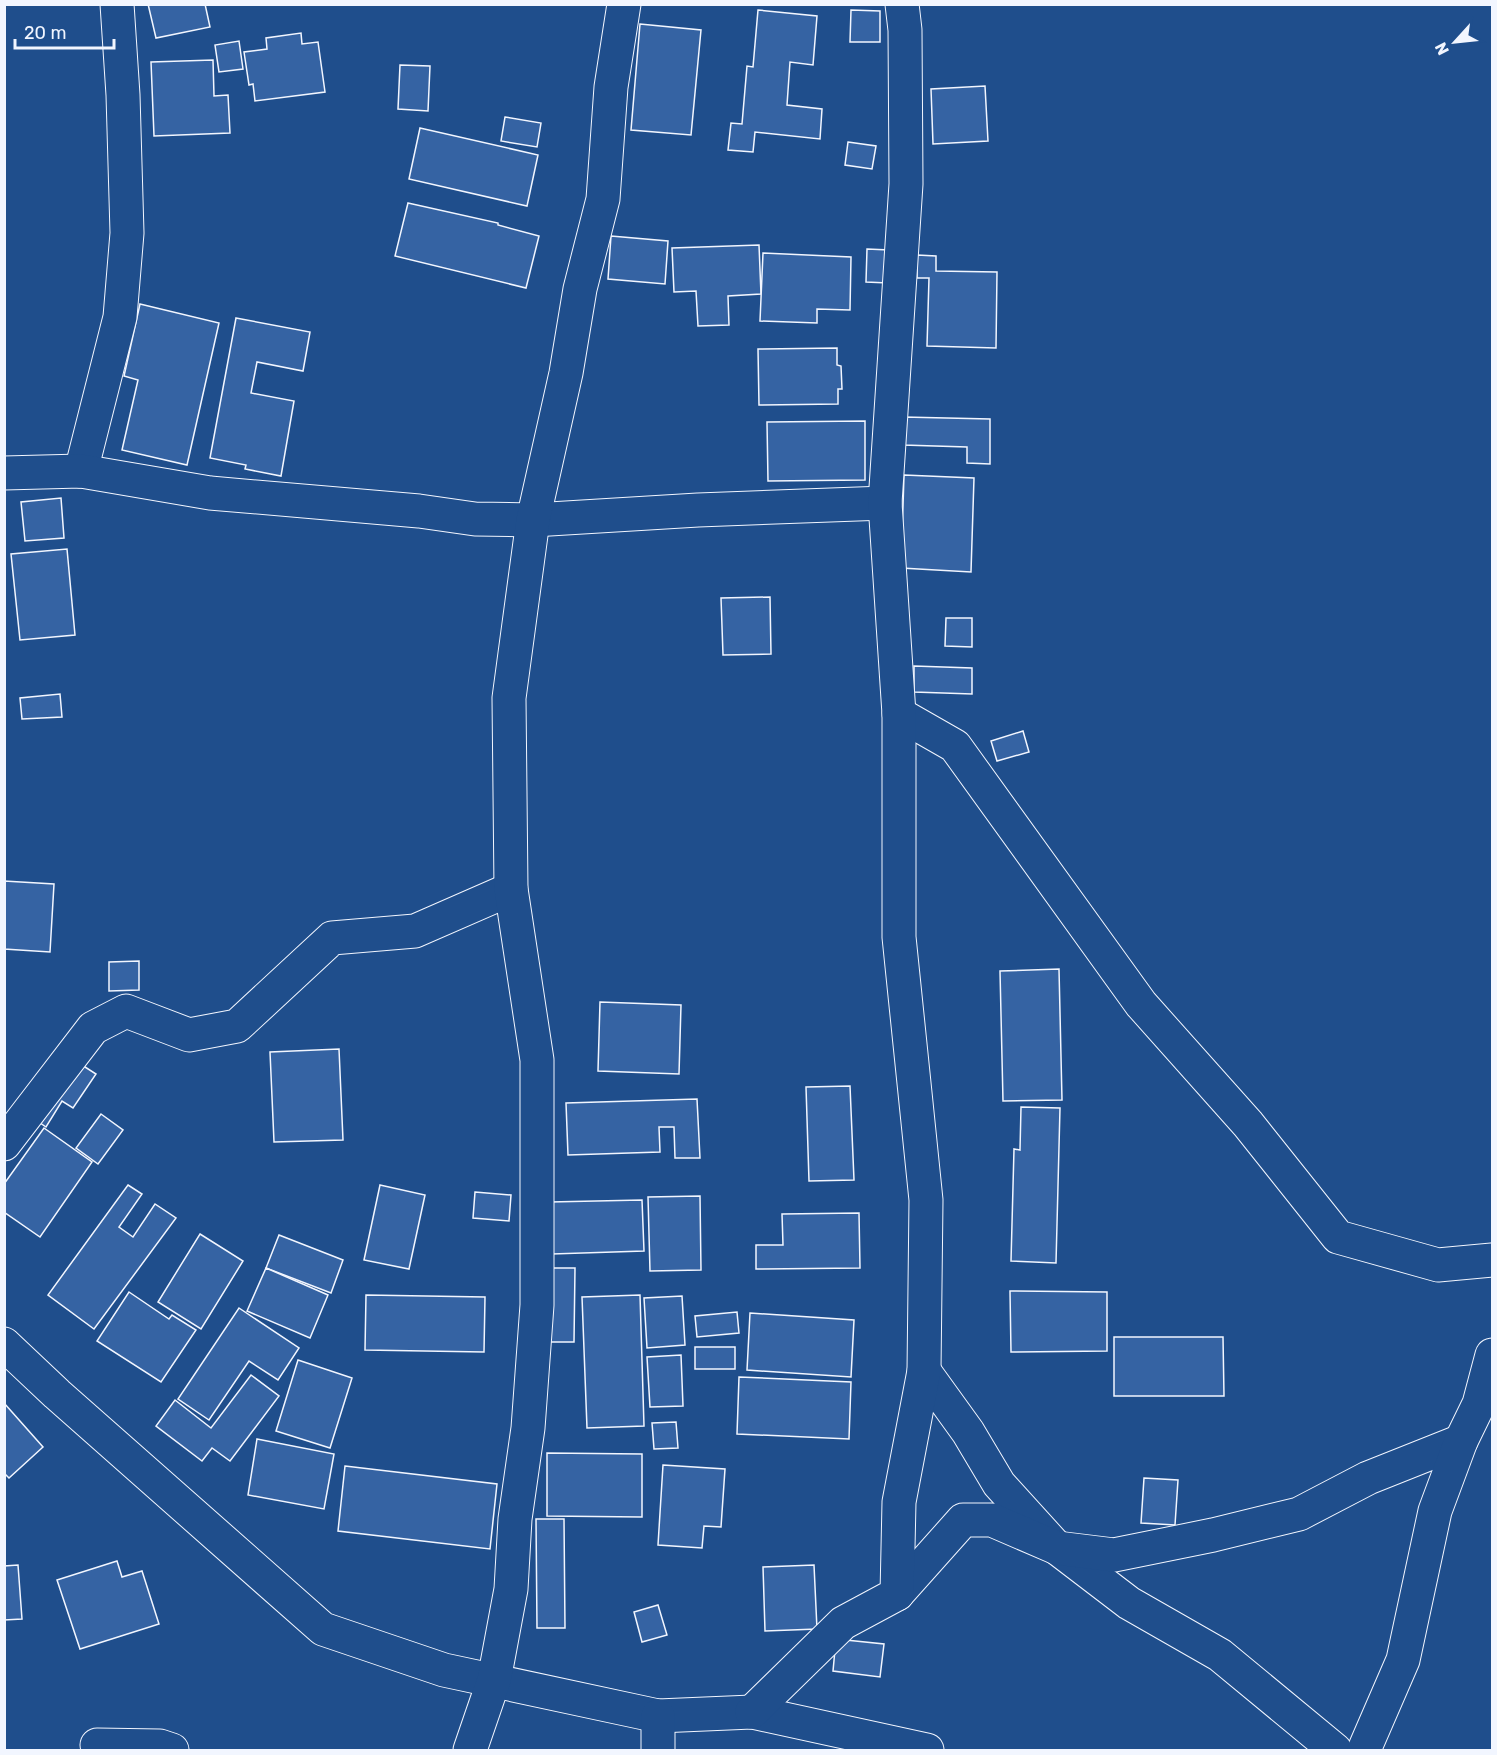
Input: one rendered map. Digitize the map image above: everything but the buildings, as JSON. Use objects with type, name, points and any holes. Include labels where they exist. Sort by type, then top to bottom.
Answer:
[{"type":"street","points":[[81,471],[120,316],[126,245],[123,96],[117,4]]},
{"type":"street","points":[[470,1750],[494,1680],[511,1589],[515,1519],[528,1428],[537,1305],[537,1060],[511,889],[509,698],[533,520],[566,373],[580,289],[603,200],[611,87],[624,4]]},
{"type":"street","points":[[897,1594],[899,1503],[924,1371],[926,1200],[899,938],[899,714],[885,503],[906,184],[905,30],[902,4]]},
{"type":"street","points":[[4,473],[81,471],[210,494],[419,511],[475,519],[533,520],[698,510],[885,503]]},
{"type":"street","points":[[899,714],[955,746],[1141,1004],[1248,1124],[1338,1237],[1438,1265],[1492,1260]]},
{"type":"street","points":[[4,1144],[93,1028],[118,1015],[126,1011],[189,1035],[237,1026],[332,938],[415,931],[511,889]]},
{"type":"street","points":[[4,1344],[66,1402],[323,1629],[444,1670],[658,1716],[752,1712],[927,1750]]},
{"type":"street","points":[[1364,1750],[1403,1660],[1435,1511],[1461,1442],[1486,1414],[1492,1355]]},
{"type":"street","points":[[924,1371],[968,1432],[999,1484],[1057,1548],[1129,1603],[1220,1655],[1335,1750]]},
{"type":"street","points":[[752,1712],[843,1623],[897,1594],[963,1520],[992,1520],[1057,1548],[1114,1555],[1213,1535],[1299,1514],[1368,1478],[1461,1442]]},
{"type":"street","points":[[658,1716],[658,1750]]},
{"type":"street","points":[[97,1745],[160,1746],[172,1750]]}]
